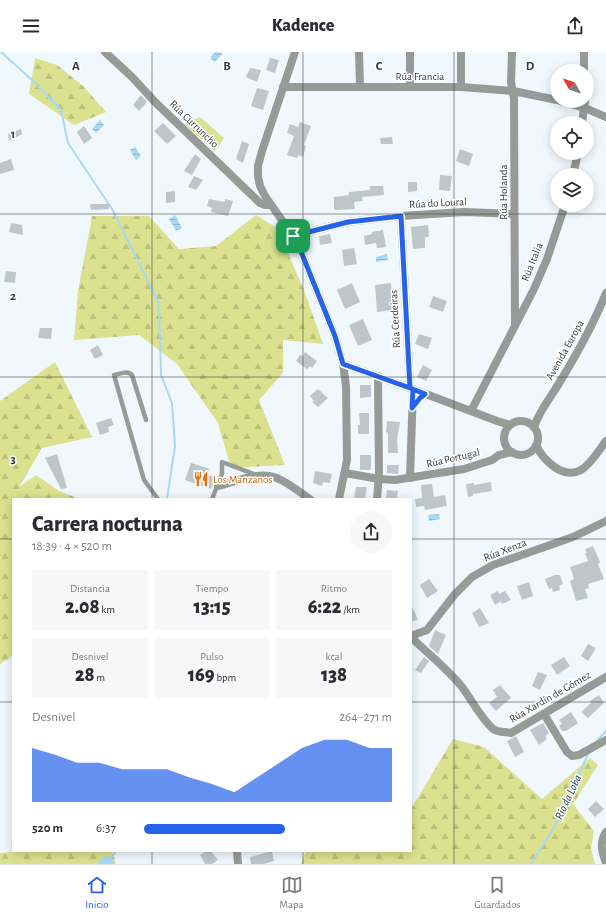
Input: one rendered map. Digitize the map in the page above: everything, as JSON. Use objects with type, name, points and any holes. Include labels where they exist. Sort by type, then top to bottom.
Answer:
[{"type":"street","name":"Rúa Curruncho","points":[[105,52],[260,202],[265,205],[271,205]]},
{"type":"street","points":[[295,52],[262,151],[258,166],[258,176],[260,186],[271,205],[293,236],[302,254],[335,336],[343,364],[346,386],[348,436],[345,473],[339,498]]},
{"type":"street","points":[[359,52],[360,87]]},
{"type":"street","points":[[410,52],[410,87]]},
{"type":"street","points":[[461,52],[461,87]]},
{"type":"street","name":"Rúa Holanda","points":[[471,411],[515,325],[512,52]]},
{"type":"street","points":[[584,52],[584,64]]},
{"type":"street","name":"Rúa Francia","points":[[283,87],[461,87],[513,91],[550,99]]},
{"type":"street","name":"Rúa Francia","points":[[590,108],[606,117]]},
{"type":"street","name":"Rúa do Loural","points":[[293,236],[348,222],[401,216],[464,212],[514,214]]},
{"type":"street","name":"Rúa Italia","points":[[515,325],[547,259],[563,212]]},
{"type":"street","name":"Rúa Cerdeiras","points":[[401,216],[412,388]]},
{"type":"street","name":"Avenida Europa","points":[[530,425],[556,388],[582,343],[606,293]]},
{"type":"street","points":[[515,294],[520,298],[529,298]]},
{"type":"street","points":[[343,364],[510,425]]},
{"type":"street","points":[[377,498],[378,376]]},
{"type":"street","name":"Rúa Portugal","points":[[410,478],[412,388]]},
{"type":"street","points":[[412,408],[425,394]]},
{"type":"street","points":[[497,421],[505,432],[506,444],[512,452],[523,454],[533,448],[537,434],[530,425],[518,421],[510,425],[505,432]]},
{"type":"street","points":[[533,448],[559,470],[570,473],[576,472],[586,466],[606,441]]},
{"type":"street","points":[[499,455],[506,444]]},
{"type":"street","name":"Rúa Portugal","points":[[345,473],[378,479],[394,480],[410,478],[464,469],[492,460],[499,455],[512,452]]},
{"type":"street","points":[[218,486],[258,475],[268,475],[281,479],[309,498]]},
{"type":"street","name":"Rúa Xenza","points":[[412,637],[427,630],[455,594],[472,577],[493,565],[573,537],[606,521]]},
{"type":"street","name":"Rúa Xardín de Gómez","points":[[412,638],[451,674],[494,730],[511,733],[606,677]]},
{"type":"street","points":[[544,714],[572,756],[579,756],[606,740]]},
{"type":"street","points":[[606,832],[602,839],[601,850],[606,863]]},
{"type":"street","points":[[237,852],[238,864]]},
{"type":"lane","points":[[146,420],[130,373],[114,375],[144,480],[157,498]]},
{"type":"lane","points":[[212,498],[222,474],[222,462],[258,475]]},
{"type":"green space","points":[[35,58],[57,65],[83,86],[106,112],[74,125],[29,94]]},
{"type":"green space","points":[[200,117],[224,138],[215,151],[184,124]]},
{"type":"green space","points":[[256,215],[277,228],[304,290],[323,344],[283,340],[283,373],[259,400],[285,465],[231,468],[218,423],[177,364],[139,335],[74,340],[78,291],[92,216],[149,216],[179,249],[216,246]]},
{"type":"green space","points":[[55,362],[92,437],[42,448],[19,487],[36,475],[59,491],[77,498],[12,498],[12,657],[0,664],[0,401]]},
{"type":"green space","points":[[453,739],[484,747],[542,799],[590,758],[598,765],[573,804],[594,831],[591,849],[595,864],[301,864],[306,852],[412,852],[412,807]]},
{"type":"green space","points":[[12,852],[112,852],[116,864],[0,864],[0,853]]},
{"type":"water","points":[[215,52],[223,53],[215,62],[210,58]]},
{"type":"water","points":[[100,120],[104,125],[96,133],[92,129]]},
{"type":"water","points":[[135,147],[141,156],[136,160],[130,150]]},
{"type":"water","points":[[175,215],[182,228],[176,231],[169,219]]},
{"type":"water","points":[[387,254],[388,260],[376,262],[376,257]]},
{"type":"water","points":[[439,514],[440,519],[429,521],[428,515]]},
{"type":"building","points":[[270,58],[279,60],[275,73],[266,70]]},
{"type":"building","points":[[250,68],[261,70],[257,82],[246,77]]},
{"type":"building","points":[[257,88],[269,91],[263,110],[251,106]]},
{"type":"building","points":[[141,95],[147,102],[139,111],[133,105]]},
{"type":"building","points":[[300,122],[311,126],[304,145],[306,146],[303,157],[298,155],[297,158],[287,155],[294,136],[287,133],[290,124],[298,127]]},
{"type":"building","points":[[163,123],[176,136],[167,144],[154,131]]},
{"type":"building","points":[[84,126],[92,138],[84,144],[77,132]]},
{"type":"building","points":[[21,129],[22,134],[9,141],[8,134]]},
{"type":"building","points":[[392,137],[393,144],[381,144],[380,138]]},
{"type":"building","points":[[242,141],[249,144],[243,163],[236,159]]},
{"type":"building","points":[[460,149],[473,154],[469,166],[456,161]]},
{"type":"building","points":[[195,154],[201,159],[192,175],[184,171]]},
{"type":"building","points":[[11,159],[14,170],[0,174],[0,163]]},
{"type":"building","points":[[440,175],[452,176],[450,191],[439,190]]},
{"type":"building","points":[[194,176],[203,180],[196,190],[188,187]]},
{"type":"building","points":[[408,182],[417,182],[417,191],[408,192]]},
{"type":"building","points":[[370,186],[383,186],[384,195],[362,197],[363,201],[354,202],[355,209],[334,210],[334,197],[349,195],[349,192],[370,190]]},
{"type":"building","points":[[175,191],[175,202],[166,203],[166,192]]},
{"type":"building","points":[[209,199],[225,202],[225,199],[233,201],[228,216],[211,212],[212,208],[207,206]]},
{"type":"building","points":[[90,204],[109,204],[109,209],[91,210]]},
{"type":"building","points":[[11,223],[22,225],[23,235],[9,232]]},
{"type":"building","points":[[428,225],[429,237],[425,237],[425,248],[413,249],[411,227]]},
{"type":"building","points":[[383,230],[386,247],[377,248],[376,243],[365,245],[364,236],[372,234],[372,232]]},
{"type":"building","points":[[330,234],[332,243],[320,245],[319,236]]},
{"type":"building","points":[[354,248],[357,264],[344,266],[342,250]]},
{"type":"building","points":[[6,271],[16,272],[15,283],[4,282]]},
{"type":"building","points":[[352,283],[360,302],[345,309],[337,290]]},
{"type":"building","points":[[391,283],[393,310],[377,312],[375,285]]},
{"type":"building","points":[[433,296],[447,301],[443,312],[429,307]]},
{"type":"building","points":[[363,319],[372,340],[358,346],[349,325]]},
{"type":"building","points":[[40,328],[52,328],[51,339],[38,338]]},
{"type":"building","points":[[419,334],[432,338],[428,349],[415,344]]},
{"type":"building","points":[[98,345],[103,355],[95,359],[90,350]]},
{"type":"building","points":[[305,352],[317,361],[312,368],[310,366],[307,369],[296,361],[300,355],[303,356]]},
{"type":"building","points":[[423,365],[432,370],[426,381],[417,377]]},
{"type":"building","points":[[360,385],[371,385],[371,397],[360,398]]},
{"type":"building","points":[[318,389],[328,398],[318,407],[312,402],[314,401],[310,396]]},
{"type":"building","points":[[359,413],[369,413],[369,434],[358,434],[358,425],[360,425]]},
{"type":"building","points":[[111,418],[114,425],[108,427],[109,432],[100,435],[96,423]]},
{"type":"building","points":[[387,421],[400,422],[397,439],[398,453],[388,453],[388,433],[386,432]]},
{"type":"building","points":[[57,454],[67,488],[61,489],[45,458]]},
{"type":"building","points":[[360,455],[371,455],[371,470],[360,470]]},
{"type":"building","points":[[191,463],[210,469],[208,475],[215,477],[211,489],[185,480]]},
{"type":"building","points":[[387,465],[399,465],[398,474],[387,473]]},
{"type":"building","points":[[315,471],[332,474],[330,483],[323,482],[322,486],[313,483]]},
{"type":"building","points":[[491,482],[492,491],[473,494],[473,496],[468,497],[466,484],[474,483],[474,485]]},
{"type":"building","points":[[432,484],[434,497],[445,495],[447,506],[425,510],[424,506],[416,507],[415,499],[422,498],[421,485]]},
{"type":"building","points":[[356,487],[367,487],[365,498],[354,498]]},
{"type":"building","points":[[387,490],[398,491],[397,498],[386,498]]},
{"type":"building","points":[[593,546],[600,562],[598,564],[604,579],[588,584],[589,588],[585,589],[588,598],[576,601],[570,581],[574,579],[570,567],[588,561],[585,549]]},
{"type":"building","points":[[555,575],[560,575],[563,584],[559,586],[560,590],[553,592],[552,588],[549,589],[545,579]]},
{"type":"building","points":[[429,579],[438,591],[427,598],[420,585]]},
{"type":"building","points":[[529,582],[533,596],[522,600],[517,586]]},
{"type":"building","points":[[498,591],[499,594],[505,591],[511,600],[502,604],[501,601],[495,605],[490,595]]},
{"type":"building","points":[[412,606],[418,620],[412,621]]},
{"type":"building","points":[[480,608],[489,623],[479,627],[472,613]]},
{"type":"building","points":[[435,630],[446,635],[438,654],[429,646]]},
{"type":"building","points":[[588,644],[596,648],[588,661],[581,656]]},
{"type":"building","points":[[424,657],[429,661],[421,673],[415,670]]},
{"type":"building","points":[[564,657],[570,666],[557,675],[551,665]]},
{"type":"building","points":[[538,672],[547,675],[540,690],[532,686]]},
{"type":"building","points":[[500,685],[511,698],[496,711],[489,703],[497,697],[493,690]]},
{"type":"building","points":[[599,695],[604,703],[588,718],[581,712],[591,703],[590,701]]},
{"type":"building","points":[[571,712],[578,723],[566,731],[562,731],[559,726],[562,724],[559,720]]},
{"type":"building","points":[[543,723],[549,733],[545,736],[547,739],[539,745],[530,730]]},
{"type":"building","points":[[516,736],[524,752],[515,757],[507,741]]},
{"type":"building","points":[[596,801],[604,809],[595,817],[588,809]]},
{"type":"building","points":[[204,852],[212,852],[218,860],[212,864],[205,864],[200,855]]},
{"type":"building","points":[[272,852],[274,861],[264,864],[251,864],[250,857]]},
{"type":"waterway","points":[[1,52],[32,80],[61,110],[68,143],[112,209],[159,303],[161,375],[172,403],[175,446],[167,498]]},
{"type":"waterway","name":"Río da Loba","points":[[596,742],[606,731]]},
{"type":"waterway","name":"Río da Loba","points":[[531,864],[552,831],[589,752]]},
{"type":"waterway","points":[[107,864],[115,852]]},
{"type":"place","name":"Los Manzanos","points":[[201,479]]},
{"type":"route","points":[[293,236],[302,254],[335,336],[343,364],[410,388],[413,389],[425,394],[415,403],[412,408],[413,389],[410,388],[401,216],[348,222],[293,236]]}]
